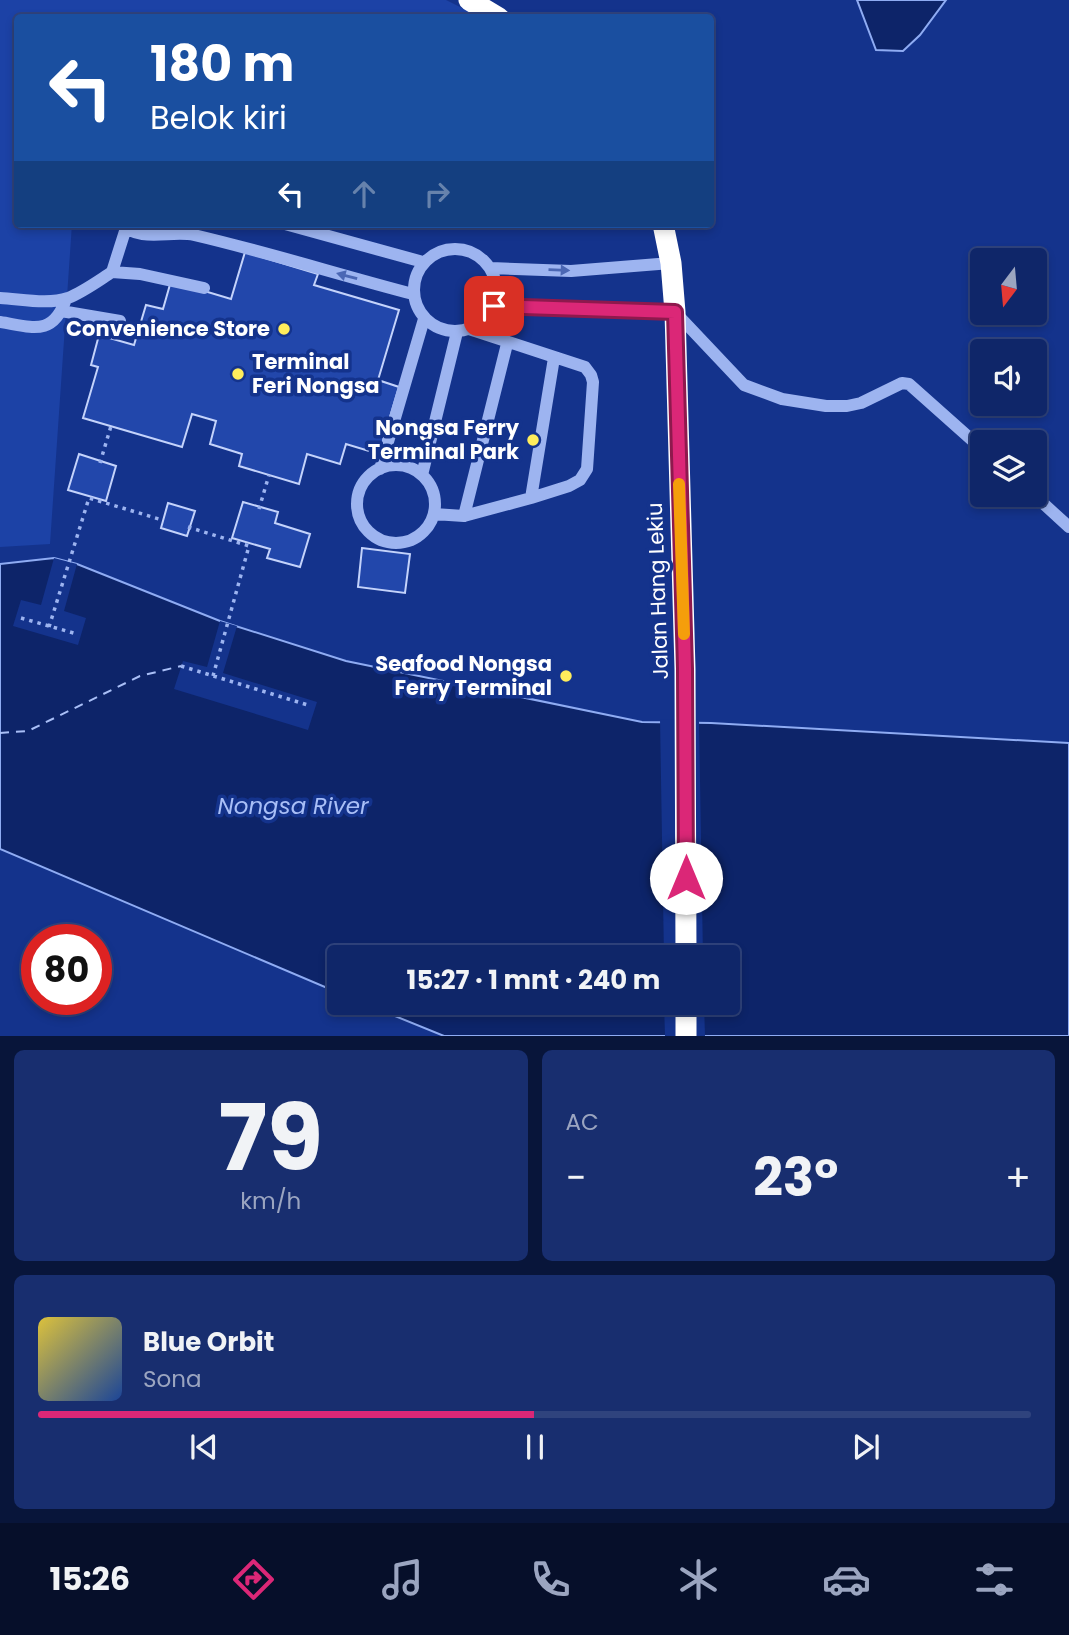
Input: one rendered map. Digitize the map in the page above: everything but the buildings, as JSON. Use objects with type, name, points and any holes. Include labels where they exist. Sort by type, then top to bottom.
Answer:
[{"type":"highway","points":[[469,0],[492,14]]},
{"type":"highway","name":"Jalan Hang Lekiu","points":[[664,228],[671,262],[675,312],[685,669],[686,945]]},
{"type":"highway","points":[[686,1015],[686,1036]]},
{"type":"lane","points":[[112,272],[123,228]]},
{"type":"lane","points":[[128,228],[138,233],[192,234],[413,294]]},
{"type":"lane","points":[[300,228],[423,262]]},
{"type":"lane","points":[[422,475],[463,331],[484,320],[494,306],[497,287],[491,268],[477,254],[458,248],[439,251],[423,262],[414,278],[415,303],[424,319],[445,331],[463,331],[585,367],[593,382],[587,468],[580,480],[569,486],[531,498],[464,516],[434,514]]},
{"type":"lane","points":[[491,268],[571,271],[671,262]]},
{"type":"lane","points":[[0,322],[43,327],[58,318],[63,305],[112,272],[140,274],[204,288]]},
{"type":"lane","points":[[0,298],[63,305],[120,321]]},
{"type":"lane","points":[[494,306],[675,312],[744,384],[760,393],[793,401],[847,406],[861,403],[902,383],[909,384],[970,438]]},
{"type":"lane","points":[[380,469],[424,319]]},
{"type":"lane","points":[[464,516],[507,344]]},
{"type":"lane","points":[[531,498],[554,358]]},
{"type":"lane","points":[[395,465],[409,468],[422,475],[433,493],[434,514],[427,528],[416,538],[400,543],[385,542],[371,534],[361,522],[357,507],[359,491],[367,478],[380,469],[395,465]]},
{"type":"lane","points":[[1047,507],[1069,527]]},
{"type":"path","points":[[100,463],[111,426]]},
{"type":"path","points":[[259,509],[269,475]]},
{"type":"path","points":[[49,626],[89,498],[159,519]]},
{"type":"path","points":[[188,527],[249,546],[213,676]]},
{"type":"path","points":[[21,618],[77,634]]},
{"type":"path","points":[[181,666],[311,706]]},
{"type":"shaded area","points":[[0,0],[446,0],[474,14],[14,14],[14,228],[72,228],[50,544],[0,547]]},
{"type":"water","points":[[857,0],[946,0],[920,35],[903,51],[876,50]]},
{"type":"water","name":"Nongsa River","points":[[54,558],[77,564],[220,621],[346,661],[642,722],[711,723],[1069,743],[1069,1036],[444,1036],[392,1015],[740,1015],[740,945],[327,945],[327,988],[0,849],[0,564]]},
{"type":"pier","points":[[54,558],[77,564],[64,611],[86,618],[78,645],[13,626],[21,600],[41,605]]},
{"type":"pier","points":[[220,621],[237,626],[223,673],[317,702],[308,730],[174,689],[183,661],[207,667]]},
{"type":"pier","points":[[660,719],[699,720],[703,945],[664,945]]},
{"type":"pier","points":[[664,1015],[704,1015],[705,1036],[665,1036]]},
{"type":"ferry route","points":[[0,733],[28,731],[140,676],[181,666]]},
{"type":"slow traffic","points":[[679,484],[684,634]]},
{"type":"place","name":"Convenience Store","points":[[284,329]]},
{"type":"place","name":"Terminal Feri Nongsa","points":[[238,374]]},
{"type":"place","name":"Nongsa Ferry Terminal Park","points":[[533,440]]},
{"type":"place","name":"Seafood Nongsa Ferry Terminal","points":[[566,676]]},
{"type":"route","points":[[494,306],[675,312],[685,669],[686,878]]}]
